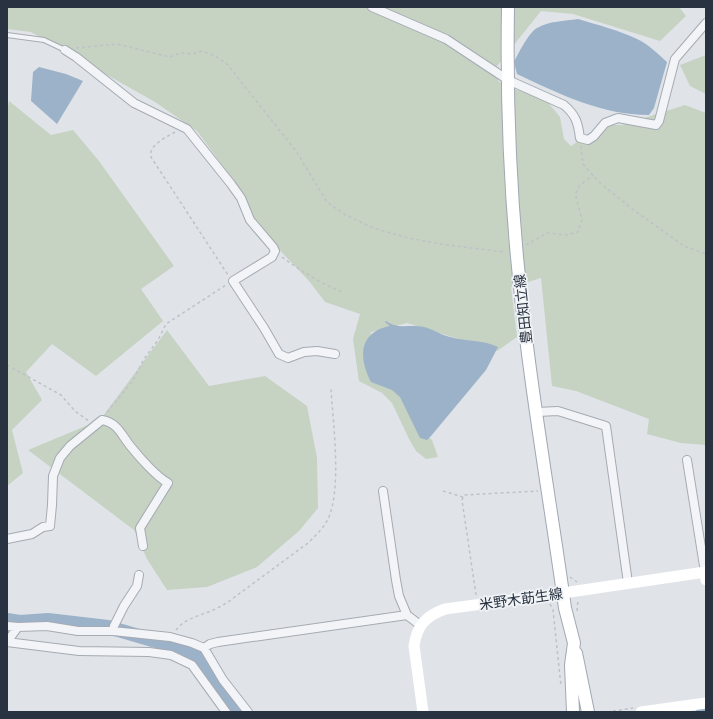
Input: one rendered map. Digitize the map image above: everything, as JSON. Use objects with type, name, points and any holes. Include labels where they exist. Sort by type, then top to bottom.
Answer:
[{"type":"main road","name":"豊田知立線","points":[[508,7],[508,80],[514,224],[526,340],[563,593],[587,709]]},
{"type":"main road","name":"米野木莇生線","points":[[420,625],[433,614],[445,609],[628,583],[706,574]]},
{"type":"main road","points":[[420,625],[414,646],[422,712]]},
{"type":"main road","name":"豊田知立線","points":[[572,710],[570,665],[574,643]]},
{"type":"main road","points":[[641,712],[696,708],[706,702]]},
{"type":"street","points":[[372,7],[446,39],[508,80],[564,105],[576,118],[580,138],[588,140],[605,124],[618,118],[656,125],[659,121],[675,59],[706,24]]},
{"type":"street","points":[[65,50],[134,103],[189,131],[195,141],[231,184],[240,198],[250,220],[273,247],[275,253],[272,258],[233,281],[273,342],[279,354],[288,358],[304,352],[317,351],[335,354]]},
{"type":"street","points":[[537,412],[558,411],[606,426],[628,583]]},
{"type":"street","points":[[7,539],[32,534],[43,527],[50,526],[53,476],[60,458],[70,446],[102,420],[110,422],[125,436],[131,448],[144,462],[168,483],[140,528],[142,546]]},
{"type":"street","points":[[687,460],[706,574]]},
{"type":"street","points":[[383,491],[399,596],[407,615],[420,625]]},
{"type":"street","points":[[114,631],[114,626],[124,606],[137,586],[139,575]]},
{"type":"street","points":[[204,648],[210,644],[218,642],[407,615]]},
{"type":"street","points":[[7,626],[47,626],[78,631],[114,631],[170,636],[204,648],[223,680],[248,712]]},
{"type":"street","points":[[18,627],[7,642],[79,651],[149,652],[171,655],[192,665],[226,712]]},
{"type":"lane","points":[[7,35],[44,40],[65,50]]},
{"type":"path","points":[[65,50],[117,44],[170,58],[180,53],[192,54],[202,51],[215,56],[226,62],[296,152],[327,202],[344,214],[373,228],[408,238],[440,244],[505,252]]},
{"type":"path","points":[[102,420],[132,382],[144,358],[158,340],[166,324],[233,281],[151,156],[150,153],[152,148],[176,131],[180,126]]},
{"type":"path","points":[[580,138],[583,164],[599,182],[631,208],[684,246],[706,254]]},
{"type":"path","points":[[520,248],[547,233],[567,235],[578,232],[582,220],[576,193],[580,186],[594,175]]},
{"type":"path","points":[[275,253],[305,274],[342,292]]},
{"type":"path","points":[[7,365],[61,395],[75,411],[94,426]]},
{"type":"path","points":[[170,636],[178,626],[191,618],[214,610],[228,602],[308,543],[318,533],[327,520],[331,511],[336,472],[330,388]]},
{"type":"path","points":[[476,605],[477,599],[462,500],[464,494],[516,493],[549,490]]},
{"type":"path","points":[[443,491],[463,497]]},
{"type":"path","points":[[549,595],[550,606],[553,610],[561,687]]},
{"type":"green space","points":[[7,7],[679,7],[686,16],[660,41],[573,14],[541,11],[497,66],[498,81],[511,88],[546,100],[560,117],[564,139],[571,146],[602,125],[622,125],[685,105],[706,113],[706,445],[681,443],[647,434],[649,419],[576,391],[552,386],[541,278],[511,287],[517,337],[497,351],[407,323],[371,332],[369,357],[390,383],[417,412],[422,431],[432,440],[438,457],[426,459],[416,451],[392,403],[382,393],[359,381],[353,339],[360,314],[325,302],[309,281],[252,221],[245,196],[197,131],[155,102],[31,32],[7,29]]},
{"type":"green space","points":[[706,55],[706,94],[690,86],[680,65]]},
{"type":"green space","points":[[9,101],[51,135],[73,130],[99,161],[174,266],[141,289],[163,321],[96,376],[52,344],[26,372],[42,400],[12,430],[23,473],[7,486],[7,111]]},
{"type":"green space","points":[[167,330],[209,386],[265,376],[307,406],[317,458],[318,508],[299,531],[257,567],[207,587],[167,590],[147,559],[134,530],[28,450],[100,420]]},
{"type":"water","points":[[578,19],[615,30],[637,39],[649,46],[667,62],[654,108],[649,115],[614,111],[581,102],[517,74],[514,62],[534,30],[552,23]]},
{"type":"water","points":[[39,67],[66,74],[83,81],[57,124],[31,101],[33,72]]},
{"type":"water","points":[[386,321],[400,326],[424,327],[450,337],[492,344],[498,347],[486,370],[427,440],[420,438],[400,397],[392,390],[371,382],[367,373],[364,364],[364,347],[372,334],[380,329],[390,326],[385,322]]},
{"type":"waterway","points":[[7,620],[20,622],[48,620],[108,627],[190,651],[202,661],[216,682],[240,712]]}]
